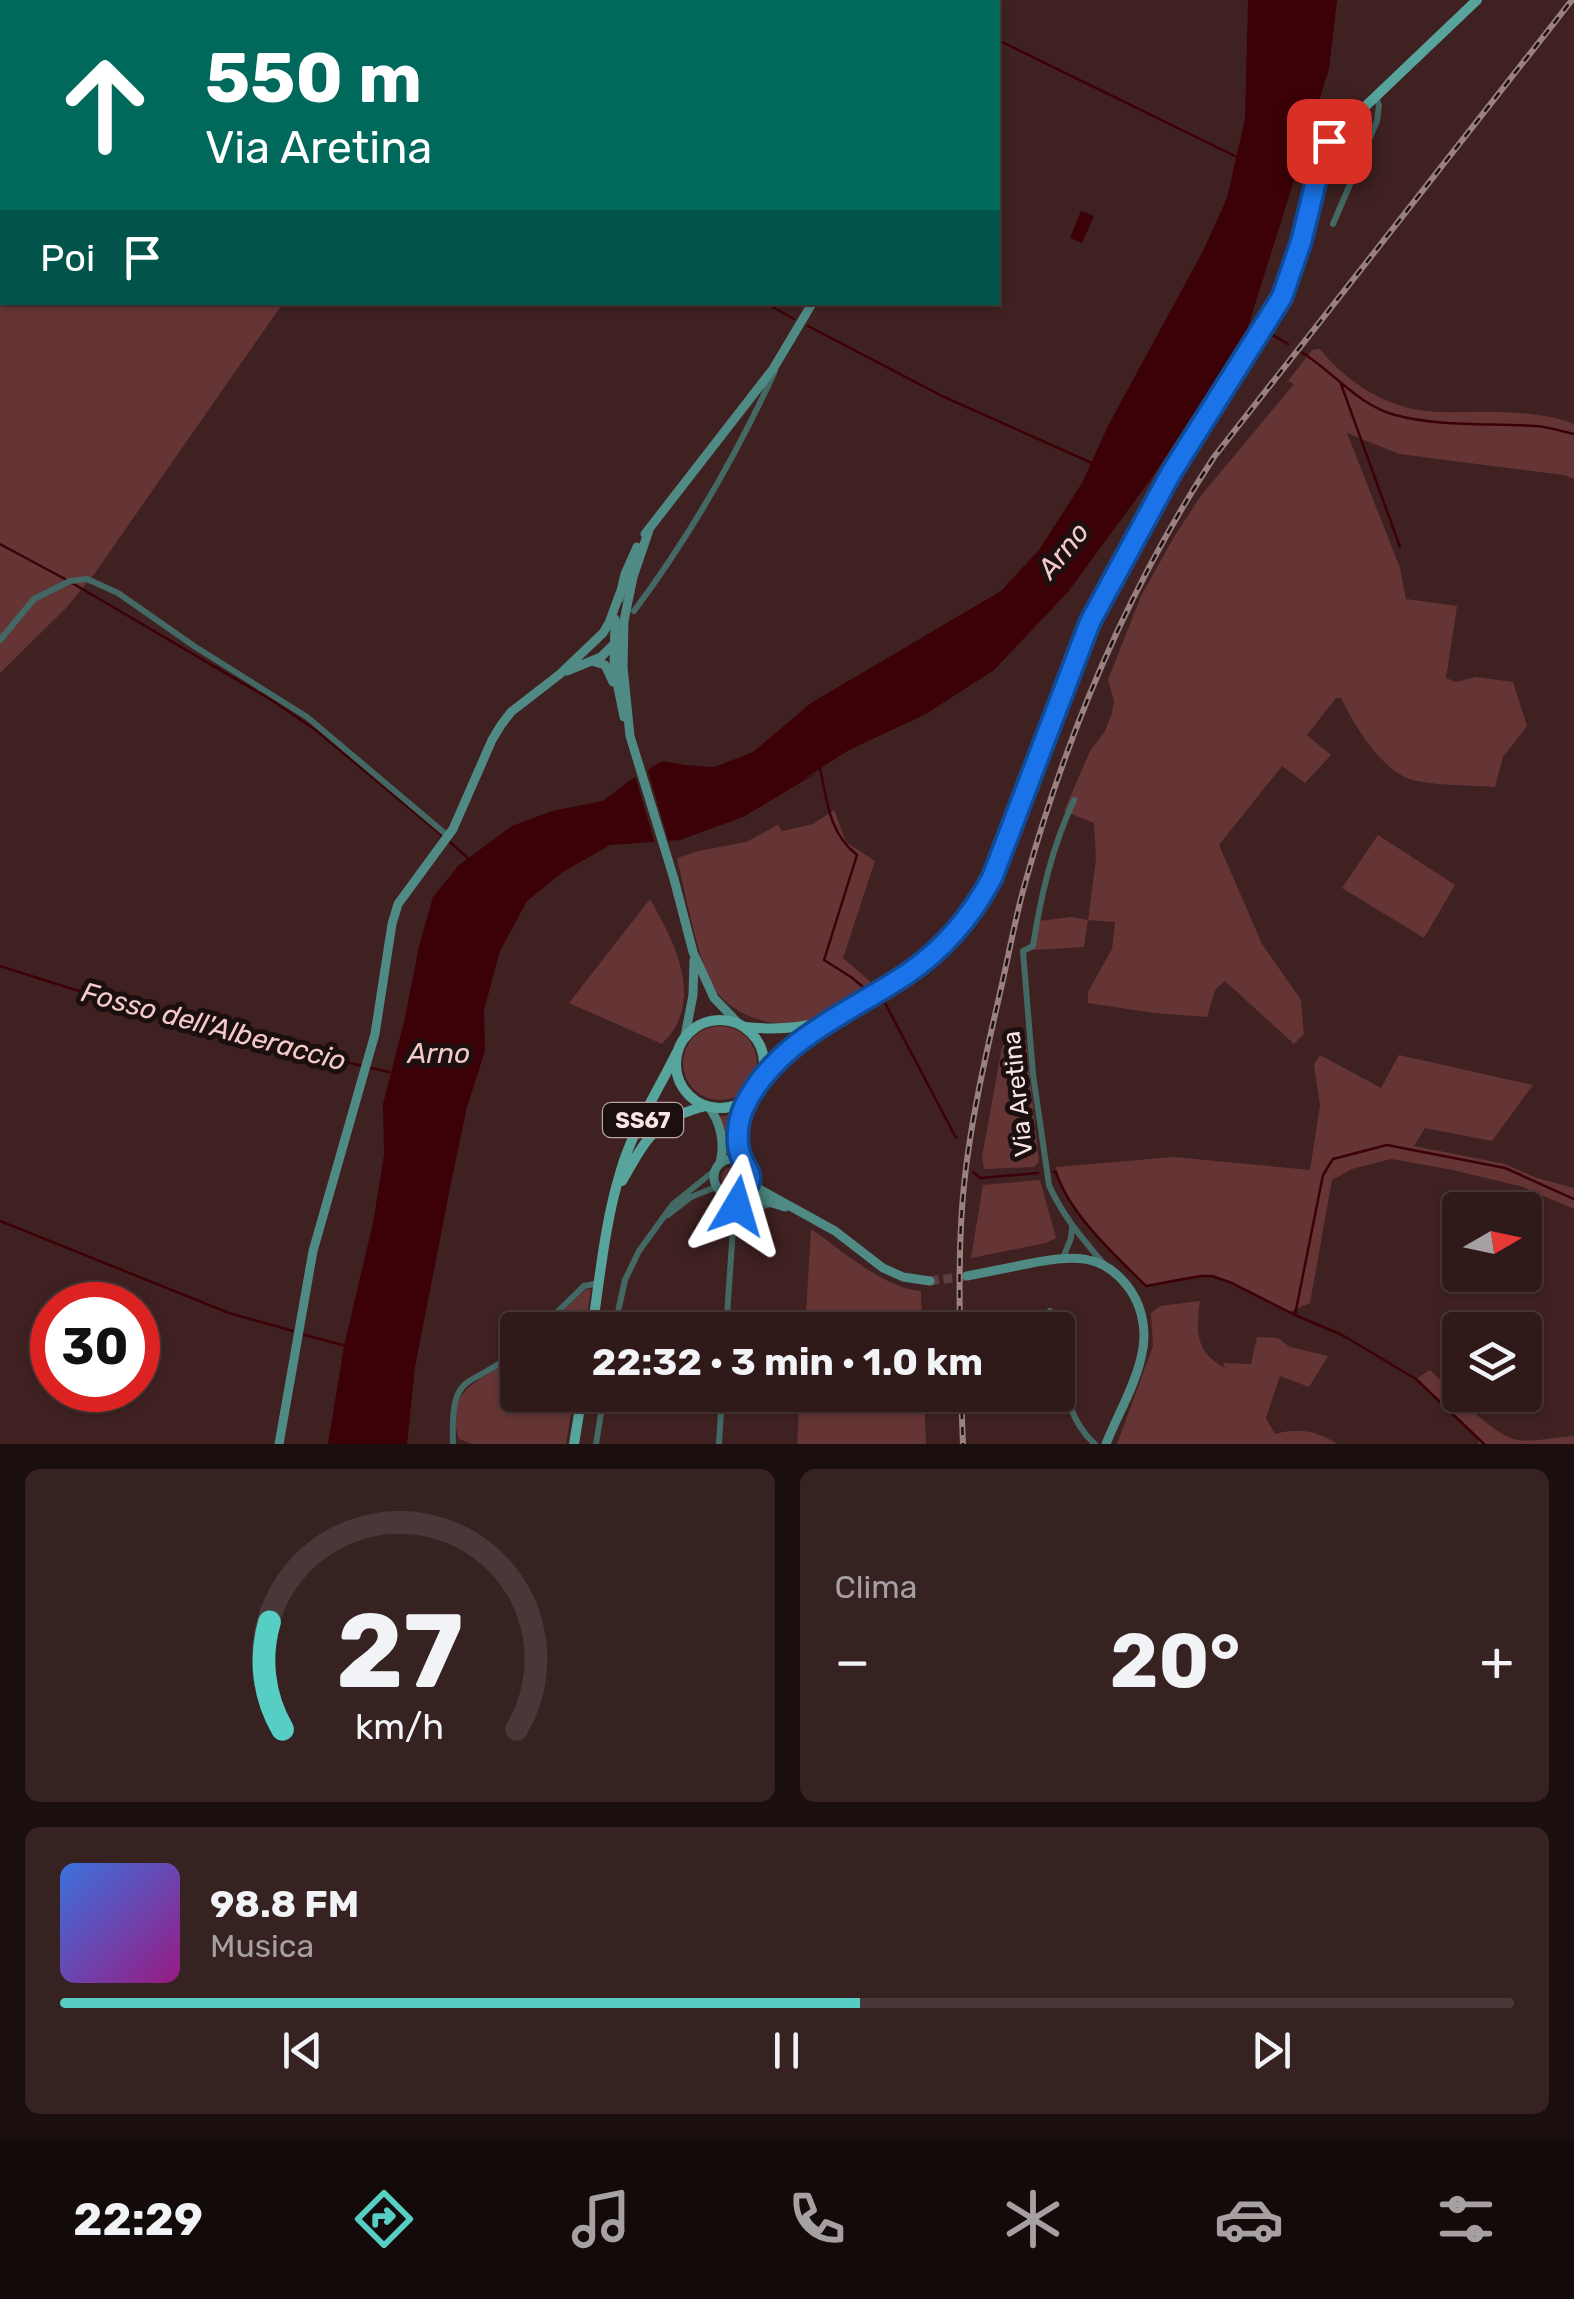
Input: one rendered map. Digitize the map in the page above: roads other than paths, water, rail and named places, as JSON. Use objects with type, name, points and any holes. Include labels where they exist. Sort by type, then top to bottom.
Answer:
[{"type":"main road","points":[[707,1106],[732,1106],[754,1090],[787,1052],[936,952],[980,902],[1090,622],[1171,473],[1282,297],[1329,141],[1477,0]]},
{"type":"main road","points":[[279,1444],[314,1251],[375,1034],[398,904],[448,836],[500,725],[524,700],[587,649],[609,624],[638,544],[772,369],[811,305]]},
{"type":"main road","points":[[630,735],[623,668],[624,621],[636,564],[649,530]]},
{"type":"main road","points":[[618,699],[613,646],[620,593]]},
{"type":"main road","points":[[560,674],[601,656],[613,646],[624,621]]},
{"type":"main road","points":[[587,649],[601,642],[613,646],[623,668]]},
{"type":"main road","points":[[592,661],[604,665],[612,678],[693,952],[714,998],[754,1036],[764,1060],[762,1074],[742,1110],[737,1129],[742,1163],[759,1189],[835,1231],[891,1272],[930,1281]]},
{"type":"main road","points":[[693,952],[692,995],[685,1036],[677,1052],[678,1078],[684,1090],[714,1114],[722,1142],[717,1167],[720,1190],[740,1193],[750,1176]]},
{"type":"main road","points":[[685,1036],[704,1022],[728,1020],[774,1030],[828,1021]]},
{"type":"main road","name":"SS67","points":[[595,1312],[620,1173],[630,1144],[677,1052]]},
{"type":"main road","name":"SS67","points":[[616,1191],[634,1158],[664,1122],[686,1110],[707,1106]]},
{"type":"main road","points":[[717,1167],[731,1159],[742,1163]]},
{"type":"main road","points":[[740,1193],[794,1209]]},
{"type":"main road","points":[[967,1276],[1063,1258],[1096,1261],[1107,1267]]},
{"type":"main road","name":"Via Aretina","points":[[1106,1444],[1140,1364],[1144,1334],[1134,1298],[1107,1267]]},
{"type":"main road","points":[[574,1444],[579,1412]]},
{"type":"street","points":[[1333,224],[1377,121],[1380,106],[1375,96]]},
{"type":"street","points":[[634,611],[716,488],[750,426],[784,350]]},
{"type":"street","points":[[0,640],[34,599],[70,581],[87,578],[118,594],[307,717],[448,836]]},
{"type":"street","name":"Via Aretina","points":[[1074,800],[1046,876],[1033,946],[1024,951],[1033,1074],[1048,1186],[1072,1226],[1107,1267]]},
{"type":"street","points":[[618,1312],[625,1280],[640,1251],[681,1197],[717,1167]]},
{"type":"street","points":[[663,1218],[691,1197],[720,1190],[730,1207],[733,1228]]},
{"type":"street","points":[[727,1312],[733,1228],[740,1193]]},
{"type":"street","points":[[732,1239],[747,1215],[770,1204]]},
{"type":"street","points":[[1063,1258],[1072,1226]]},
{"type":"street","points":[[1080,1258],[1083,1239]]},
{"type":"street","points":[[558,1312],[584,1286],[599,1283]]},
{"type":"street","points":[[453,1444],[452,1413],[459,1390],[500,1361]]},
{"type":"street","points":[[596,1444],[601,1412]]},
{"type":"street","points":[[719,1444],[721,1412]]},
{"type":"street","points":[[1073,1412],[1084,1435],[1095,1444]]},
{"type":"water","name":"Arno","points":[[1248,0],[1337,0],[1329,69],[1246,333],[1153,476],[1068,592],[994,670],[926,714],[849,750],[743,817],[680,840],[610,845],[563,872],[527,901],[500,951],[484,1010],[485,1051],[467,1107],[452,1178],[415,1367],[407,1444],[328,1444],[384,1155],[383,1104],[433,897],[459,865],[512,826],[552,811],[603,801],[662,761],[715,767],[753,752],[811,703],[1001,591],[1039,550],[1082,483],[1227,198],[1245,119]]},
{"type":"water","points":[[1081,211],[1094,216],[1082,243],[1070,238]]},
{"type":"waterway","points":[[1000,41],[1239,158]]},
{"type":"waterway","points":[[769,305],[794,319]]},
{"type":"waterway","points":[[808,326],[942,396],[1094,464]]},
{"type":"waterway","points":[[1269,333],[1288,344]]},
{"type":"waterway","points":[[1298,350],[1356,395],[1395,415],[1447,423],[1536,426],[1574,434]]},
{"type":"waterway","points":[[1341,384],[1400,547]]},
{"type":"waterway","points":[[0,544],[65,579]]},
{"type":"waterway","points":[[72,583],[317,731],[444,837]]},
{"type":"waterway","points":[[820,768],[835,827],[857,855],[824,960],[868,991]]},
{"type":"waterway","points":[[450,842],[470,860]]},
{"type":"waterway","name":"Fosso dell'Alberaccio","points":[[0,966],[193,1024],[389,1072]]},
{"type":"waterway","points":[[884,1001],[956,1138]]},
{"type":"waterway","points":[[1295,1315],[1323,1175],[1333,1159],[1387,1145],[1505,1168],[1574,1199]]},
{"type":"waterway","points":[[973,1172],[980,1178],[1038,1173]]},
{"type":"waterway","points":[[1054,1172],[1082,1219],[1146,1286],[1201,1276],[1232,1283],[1342,1335],[1416,1379],[1484,1444]]},
{"type":"waterway","points":[[0,1221],[229,1313],[293,1331]]},
{"type":"waterway","points":[[301,1334],[346,1346]]},
{"type":"tunnel","points":[[930,1281],[967,1276]]},
{"type":"railway","points":[[960,1312],[961,1221],[971,1134],[1019,906],[1061,769],[1128,608],[1214,457],[1572,0]]},
{"type":"railway","points":[[962,1412],[963,1444]]}]
